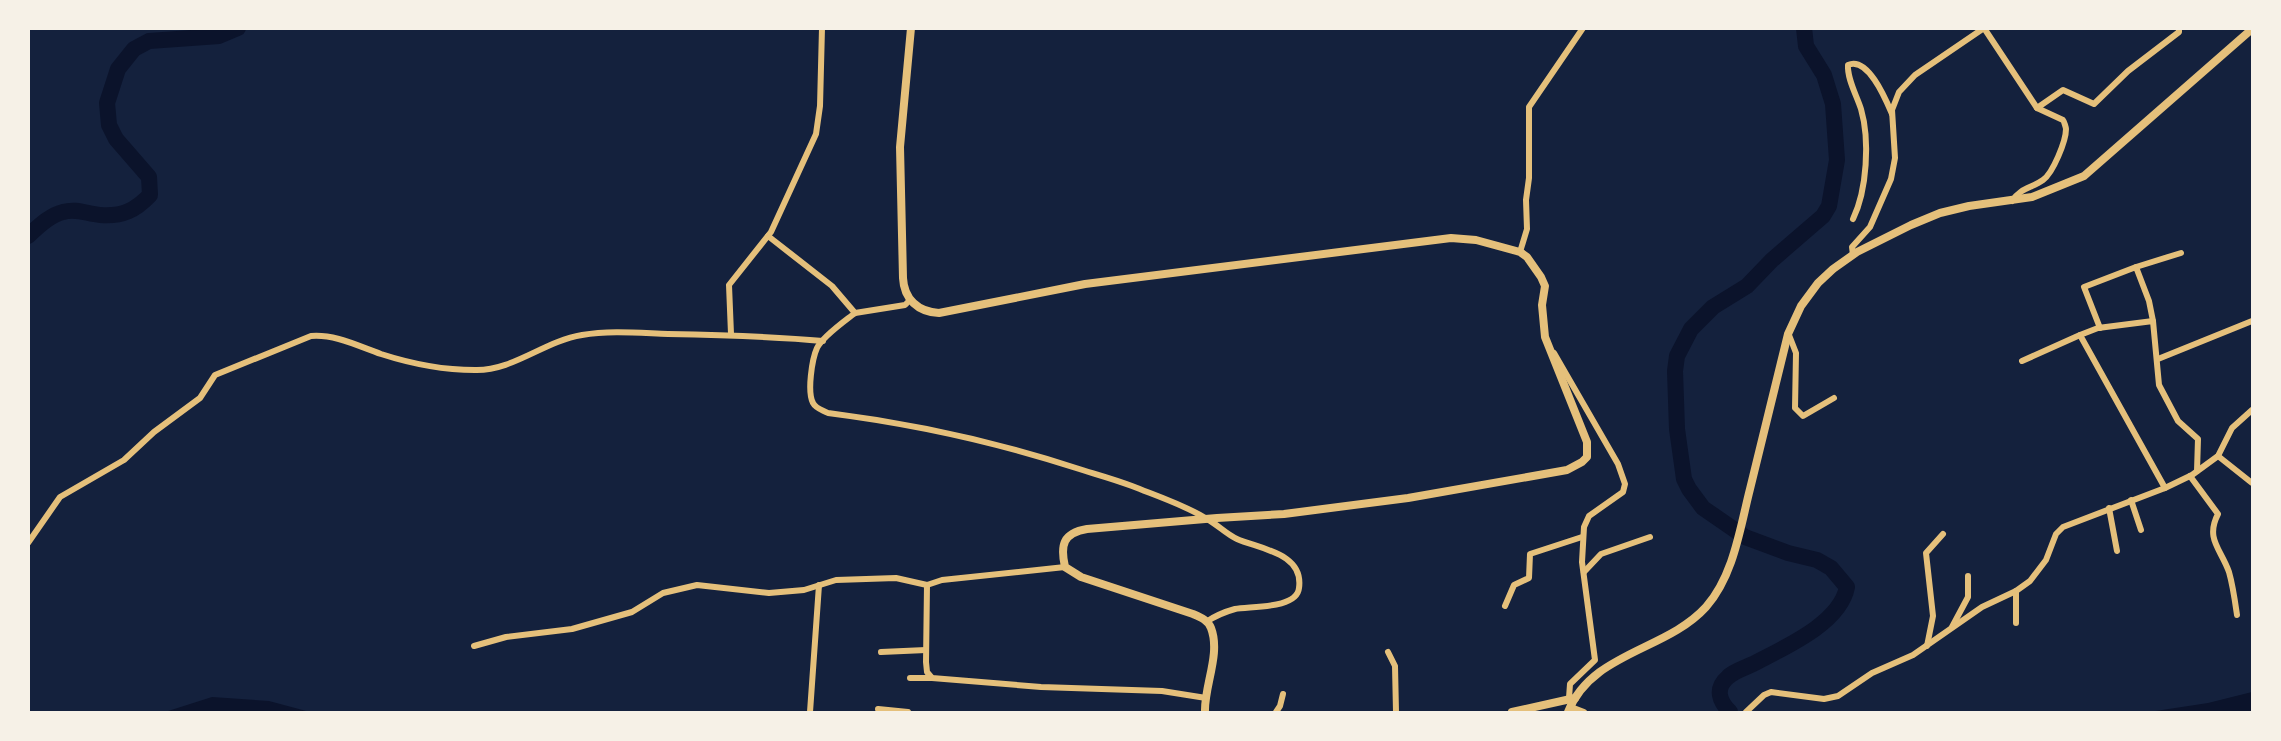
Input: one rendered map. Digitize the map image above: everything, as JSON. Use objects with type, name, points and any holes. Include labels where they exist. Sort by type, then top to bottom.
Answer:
[{"type":"main road","points":[[911,28],[904,89],[900,160],[903,278],[904,290],[910,300],[925,310],[939,313],[1085,284],[1451,238],[1476,240],[1520,252],[1527,257],[1544,281],[1542,319],[1547,343],[1587,442],[1587,457],[1574,468],[1373,503],[1284,514],[1207,518],[1079,530],[1071,534],[1063,544],[1065,567],[1081,577],[1193,614],[1206,622],[1211,629],[1213,645],[1205,712]]},
{"type":"main road","points":[[1512,712],[1571,704],[1586,683],[1604,669],[1683,626],[1698,614],[1721,585],[1732,557],[1788,334],[1801,306],[1826,276],[1853,255],[1911,225],[1940,213],[2039,195],[2084,176],[2253,29]]},
{"type":"street","points":[[731,334],[729,285],[768,236],[816,134],[820,106],[822,28]]},
{"type":"street","points":[[1520,252],[1527,229],[1529,107],[1583,28]]},
{"type":"street","points":[[1853,255],[1851,247],[1870,227],[1891,179],[1895,158],[1892,115],[1896,97],[1906,83],[1923,69],[1984,28],[2037,108],[2063,120],[2066,129],[2055,165],[2049,174],[2041,182],[2022,190],[2012,201]]},
{"type":"street","points":[[2037,108],[2063,90],[2094,104],[2128,71],[2179,32],[2179,28]]},
{"type":"street","points":[[1853,219],[1863,183],[1866,132],[1848,65],[1857,64],[1874,78],[1892,115]]},
{"type":"street","points":[[768,236],[832,286],[855,313]]},
{"type":"street","points":[[2100,328],[2084,287],[2181,253]]},
{"type":"street","points":[[2136,267],[2149,301],[2153,321],[2159,385],[2178,421],[2198,439],[2197,471]]},
{"type":"street","points":[[910,300],[904,304],[855,313],[818,346],[812,362],[810,384],[813,403],[817,408],[828,413],[957,434],[1033,454],[1130,486],[1207,518],[1234,538],[1283,556],[1295,569],[1300,584],[1298,594],[1287,601],[1270,606],[1232,610],[1219,614],[1206,622]]},
{"type":"street","points":[[2022,361],[2080,334],[2100,328],[2153,321]]},
{"type":"street","points":[[2158,359],[2253,321]]},
{"type":"street","points":[[28,543],[60,497],[124,460],[154,432],[200,398],[215,375],[305,338],[327,337],[427,367],[474,370],[496,368],[554,342],[591,333],[731,334],[823,341]]},
{"type":"street","points":[[1788,334],[1796,353],[1795,408],[1799,414],[1803,416],[1834,398]]},
{"type":"street","points":[[2080,334],[2164,488]]},
{"type":"street","points":[[1547,343],[1624,478],[1623,492],[1589,516],[1582,537],[1595,660],[1570,684],[1571,704],[1584,712]]},
{"type":"street","points":[[1746,712],[1764,695],[1771,692],[1824,699],[1838,696],[1872,673],[1927,647],[1982,607],[2016,591],[2030,581],[2046,560],[2059,530],[2190,476],[2218,456],[2232,428],[2253,410]]},
{"type":"street","points":[[2218,456],[2253,483]]},
{"type":"street","points":[[2190,476],[2218,514],[2212,525],[2213,538],[2229,572],[2237,615]]},
{"type":"street","points":[[2131,500],[2141,530]]},
{"type":"street","points":[[2109,508],[2117,551]]},
{"type":"street","points":[[1927,647],[1933,616],[1926,553],[1943,534]]},
{"type":"street","points":[[1506,606],[1514,585],[1529,578],[1530,554],[1582,537]]},
{"type":"street","points":[[1584,572],[1600,554],[1650,537]]},
{"type":"street","points":[[474,646],[506,637],[572,629],[632,612],[663,593],[697,585],[769,593],[804,590],[836,580],[896,578],[927,585],[942,580],[1065,567]]},
{"type":"street","points":[[1950,630],[1968,597],[1968,576]]},
{"type":"street","points":[[810,712],[819,585]]},
{"type":"street","points":[[927,585],[927,672],[932,678]]},
{"type":"street","points":[[2016,591],[2016,623]]},
{"type":"street","points":[[881,652],[926,650]]},
{"type":"street","points":[[1388,652],[1395,666],[1396,712]]},
{"type":"street","points":[[910,678],[1041,687],[1162,691],[1206,698]]},
{"type":"street","points":[[1276,712],[1281,706],[1283,694]]},
{"type":"street","points":[[878,709],[908,712]]},
{"type":"water","points":[[2252,692],[2252,712],[2149,712],[2208,703]]},
{"type":"water","points":[[212,697],[269,701],[310,712],[165,712]]},
{"type":"waterway","points":[[28,236],[44,222],[58,214],[68,211],[100,215],[122,214],[139,205],[150,195],[149,177],[116,139],[109,125],[107,103],[118,69],[134,49],[149,41],[219,36],[238,28]]},
{"type":"waterway","points":[[1730,712],[1720,695],[1721,686],[1728,677],[1809,633],[1834,612],[1847,587],[1831,568],[1817,560],[1788,553],[1745,537],[1703,508],[1684,479],[1677,429],[1675,371],[1677,356],[1691,329],[1713,307],[1747,286],[1772,260],[1823,216],[1829,206],[1837,160],[1833,104],[1824,75],[1806,46],[1804,28]]}]
